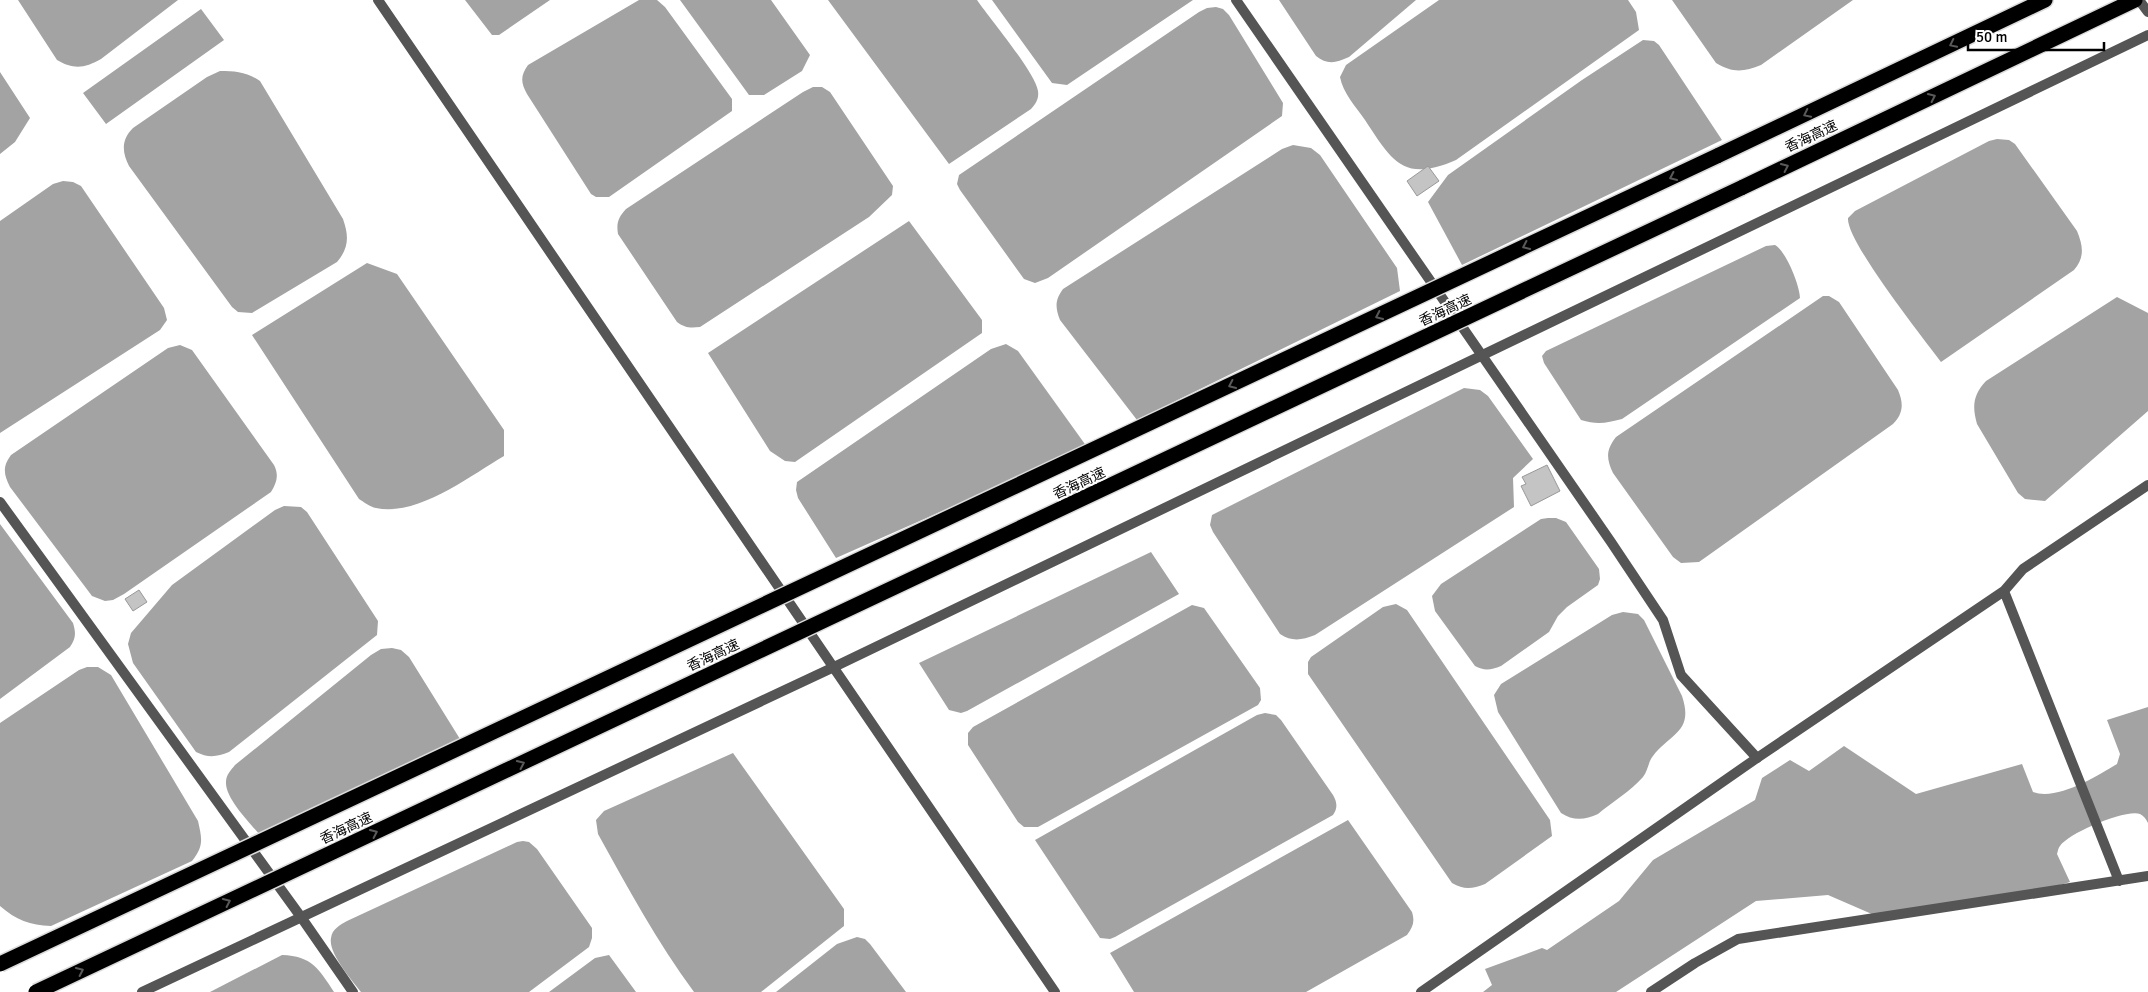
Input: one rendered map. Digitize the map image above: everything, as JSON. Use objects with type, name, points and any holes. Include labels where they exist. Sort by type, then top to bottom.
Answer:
[{"type":"highway","name":"香海高速","points":[[0,964],[1699,165],[2045,0]]},
{"type":"highway","name":"香海高速","points":[[36,992],[2135,0]]},
{"type":"street","points":[[378,0],[1055,992]]},
{"type":"street","points":[[1236,0],[1663,620],[1681,675],[1757,758]]},
{"type":"street","points":[[2139,0],[2148,12]]},
{"type":"street","points":[[142,992],[834,667],[2148,35]]},
{"type":"street","points":[[1421,992],[1757,758],[2004,591],[2023,569],[2148,485]]},
{"type":"street","points":[[0,502],[301,917],[353,992]]},
{"type":"street","points":[[2004,591],[2119,881]]},
{"type":"street","points":[[1651,992],[1695,962],[1738,939],[1784,930],[2148,876]]},
{"type":"shaded area","points":[[18,0],[178,0],[101,59],[79,67],[57,60]]},
{"type":"shaded area","points":[[465,0],[550,0],[499,35],[492,35]]},
{"type":"shaded area","points":[[639,0],[657,0],[665,7],[732,99],[732,111],[609,197],[596,197],[591,194],[527,94],[523,83],[523,76],[528,65]]},
{"type":"shaded area","points":[[680,0],[771,0],[810,55],[802,71],[764,95],[749,95]]},
{"type":"shaded area","points":[[828,0],[977,0],[1029,71],[1038,91],[1037,101],[1031,109],[949,164]]},
{"type":"shaded area","points":[[992,0],[1193,0],[1067,85],[1052,83]]},
{"type":"shaded area","points":[[1279,0],[1416,0],[1349,57],[1340,61],[1328,62],[1316,56]]},
{"type":"shaded area","points":[[1439,0],[1628,0],[1636,12],[1639,30],[1456,160],[1438,167],[1411,168],[1401,164],[1383,147],[1347,94],[1340,77],[1346,65]]},
{"type":"shaded area","points":[[1672,0],[1853,0],[1761,65],[1749,69],[1733,70],[1716,63]]},
{"type":"shaded area","points":[[1216,7],[1223,9],[1229,15],[1283,103],[1282,116],[1048,278],[1035,283],[1024,279],[960,190],[957,184],[959,175],[1199,12],[1207,8]]},
{"type":"shaded area","points":[[201,9],[224,40],[106,124],[83,93]]},
{"type":"shaded area","points":[[1643,40],[1654,41],[1659,45],[1722,140],[1462,265],[1428,202],[1448,175],[1582,80]]},
{"type":"shaded area","points":[[220,71],[241,73],[260,81],[343,219],[347,236],[346,247],[337,262],[252,313],[238,312],[232,307],[129,166],[124,151],[126,137],[133,128],[207,77]]},
{"type":"shaded area","points":[[0,72],[30,118],[15,142],[0,154]]},
{"type":"shaded area","points":[[813,87],[822,87],[830,92],[893,186],[892,195],[869,217],[700,327],[688,327],[680,324],[618,234],[617,226],[620,217],[626,209]]},
{"type":"shaded area","points":[[1997,139],[2009,140],[2015,144],[2077,231],[2082,247],[2080,261],[2074,270],[1941,362],[1872,268],[1859,247],[1848,218],[1855,211],[1989,141]]},
{"type":"shaded area","points":[[1293,145],[1311,148],[1320,155],[1397,268],[1400,291],[1137,420],[1060,320],[1057,311],[1057,300],[1060,293],[1063,289],[1282,149]]},
{"type":"shaded area","points":[[63,181],[73,182],[81,186],[164,308],[167,320],[160,330],[0,433],[0,221],[53,184]]},
{"type":"shaded area","points":[[909,221],[982,320],[982,333],[795,462],[785,461],[770,451],[708,353]]},
{"type":"shaded area","points":[[1775,245],[1784,254],[1792,269],[1800,298],[1622,419],[1602,423],[1581,420],[1544,363],[1542,356],[1546,351],[1766,246]]},
{"type":"shaded area","points":[[367,263],[397,274],[504,430],[504,456],[443,493],[426,501],[392,509],[369,506],[359,499],[252,335]]},
{"type":"shaded area","points":[[1823,296],[1829,296],[1839,302],[1898,390],[1902,404],[1901,413],[1893,424],[1699,562],[1681,563],[1673,557],[1613,473],[1608,458],[1610,446],[1616,437]]},
{"type":"shaded area","points":[[2117,297],[2148,313],[2148,411],[2045,501],[2025,499],[2018,493],[1977,424],[1974,406],[1978,391],[1986,381]]},
{"type":"shaded area","points":[[1006,344],[1018,351],[1087,447],[836,558],[798,498],[797,482],[991,349]]},
{"type":"shaded area","points":[[180,345],[192,350],[274,465],[277,475],[276,482],[271,492],[124,594],[113,600],[105,601],[92,596],[10,487],[5,475],[6,463],[11,455],[168,348]]},
{"type":"shaded area","points":[[1464,388],[1480,390],[1488,396],[1533,459],[1513,478],[1514,507],[1315,635],[1297,639],[1280,634],[1213,532],[1210,525],[1212,515]]},
{"type":"shaded area","points":[[284,506],[301,507],[307,512],[378,621],[377,635],[229,752],[212,756],[200,754],[196,752],[133,663],[128,644],[131,633],[172,585],[275,510]]},
{"type":"shaded area","points":[[1556,518],[1566,522],[1599,569],[1600,579],[1598,585],[1567,607],[1558,616],[1549,632],[1501,666],[1488,669],[1478,668],[1435,611],[1432,596],[1441,584],[1541,519]]},
{"type":"shaded area","points":[[0,524],[73,623],[75,633],[70,647],[0,699]]},
{"type":"shaded area","points":[[1151,552],[1179,594],[967,711],[961,713],[949,710],[919,663]]},
{"type":"shaded area","points":[[1396,604],[1407,610],[1550,820],[1552,836],[1485,884],[1476,887],[1464,888],[1452,883],[1308,674],[1308,662],[1311,657],[1383,607]]},
{"type":"shaded area","points":[[1192,605],[1204,608],[1260,688],[1261,700],[1258,705],[1038,827],[1024,827],[1018,822],[968,745],[968,733],[973,727]]},
{"type":"shaded area","points":[[1623,612],[1638,614],[1644,620],[1682,696],[1685,708],[1683,725],[1653,756],[1645,775],[1633,787],[1598,814],[1588,818],[1570,817],[1561,813],[1498,712],[1494,695],[1501,684],[1612,615]]},
{"type":"shaded area","points":[[392,648],[401,650],[409,657],[460,739],[260,835],[229,795],[226,782],[230,771],[371,655],[381,649]]},
{"type":"shaded area","points":[[87,667],[98,667],[111,675],[198,821],[201,842],[199,851],[192,861],[51,926],[36,924],[12,915],[0,906],[0,723],[79,670]]},
{"type":"shaded area","points":[[2148,707],[2148,823],[2140,814],[2122,815],[2098,823],[2065,841],[2059,847],[2057,854],[2070,882],[2012,899],[1881,918],[1828,895],[1756,901],[1616,992],[1483,992],[1492,985],[1485,969],[1542,948],[1547,950],[1619,901],[1653,860],[1755,800],[1762,778],[1790,760],[1809,771],[1844,746],[1916,794],[2022,764],[2033,792],[2053,793],[2076,786],[2117,764],[2120,754],[2107,720]]},
{"type":"shaded area","points":[[1265,713],[1276,715],[1281,720],[1333,795],[1336,810],[1333,815],[1115,937],[1110,939],[1100,938],[1035,840],[1257,715]]},
{"type":"shaded area","points":[[733,753],[844,909],[844,926],[761,992],[694,992],[655,934],[632,895],[598,834],[596,820],[604,811]]},
{"type":"shaded area","points":[[1348,820],[1412,912],[1413,924],[1407,935],[1306,992],[1134,992],[1110,953]]},
{"type":"shaded area","points":[[517,842],[529,842],[537,849],[592,928],[592,938],[589,947],[529,992],[361,992],[333,951],[331,938],[337,928],[347,921]]},
{"type":"shaded area","points":[[857,937],[865,939],[870,944],[906,992],[776,992],[837,944]]},
{"type":"shaded area","points":[[282,955],[301,958],[314,965],[334,992],[210,992]]},
{"type":"shaded area","points":[[609,955],[636,992],[549,992],[595,958]]},
{"type":"building","points":[[1428,166],[1439,181],[1417,196],[1407,181]]},
{"type":"building","points":[[1547,465],[1560,491],[1531,506],[1521,486],[1526,484],[1522,477]]},
{"type":"building","points":[[139,590],[147,602],[133,611],[125,599]]}]
